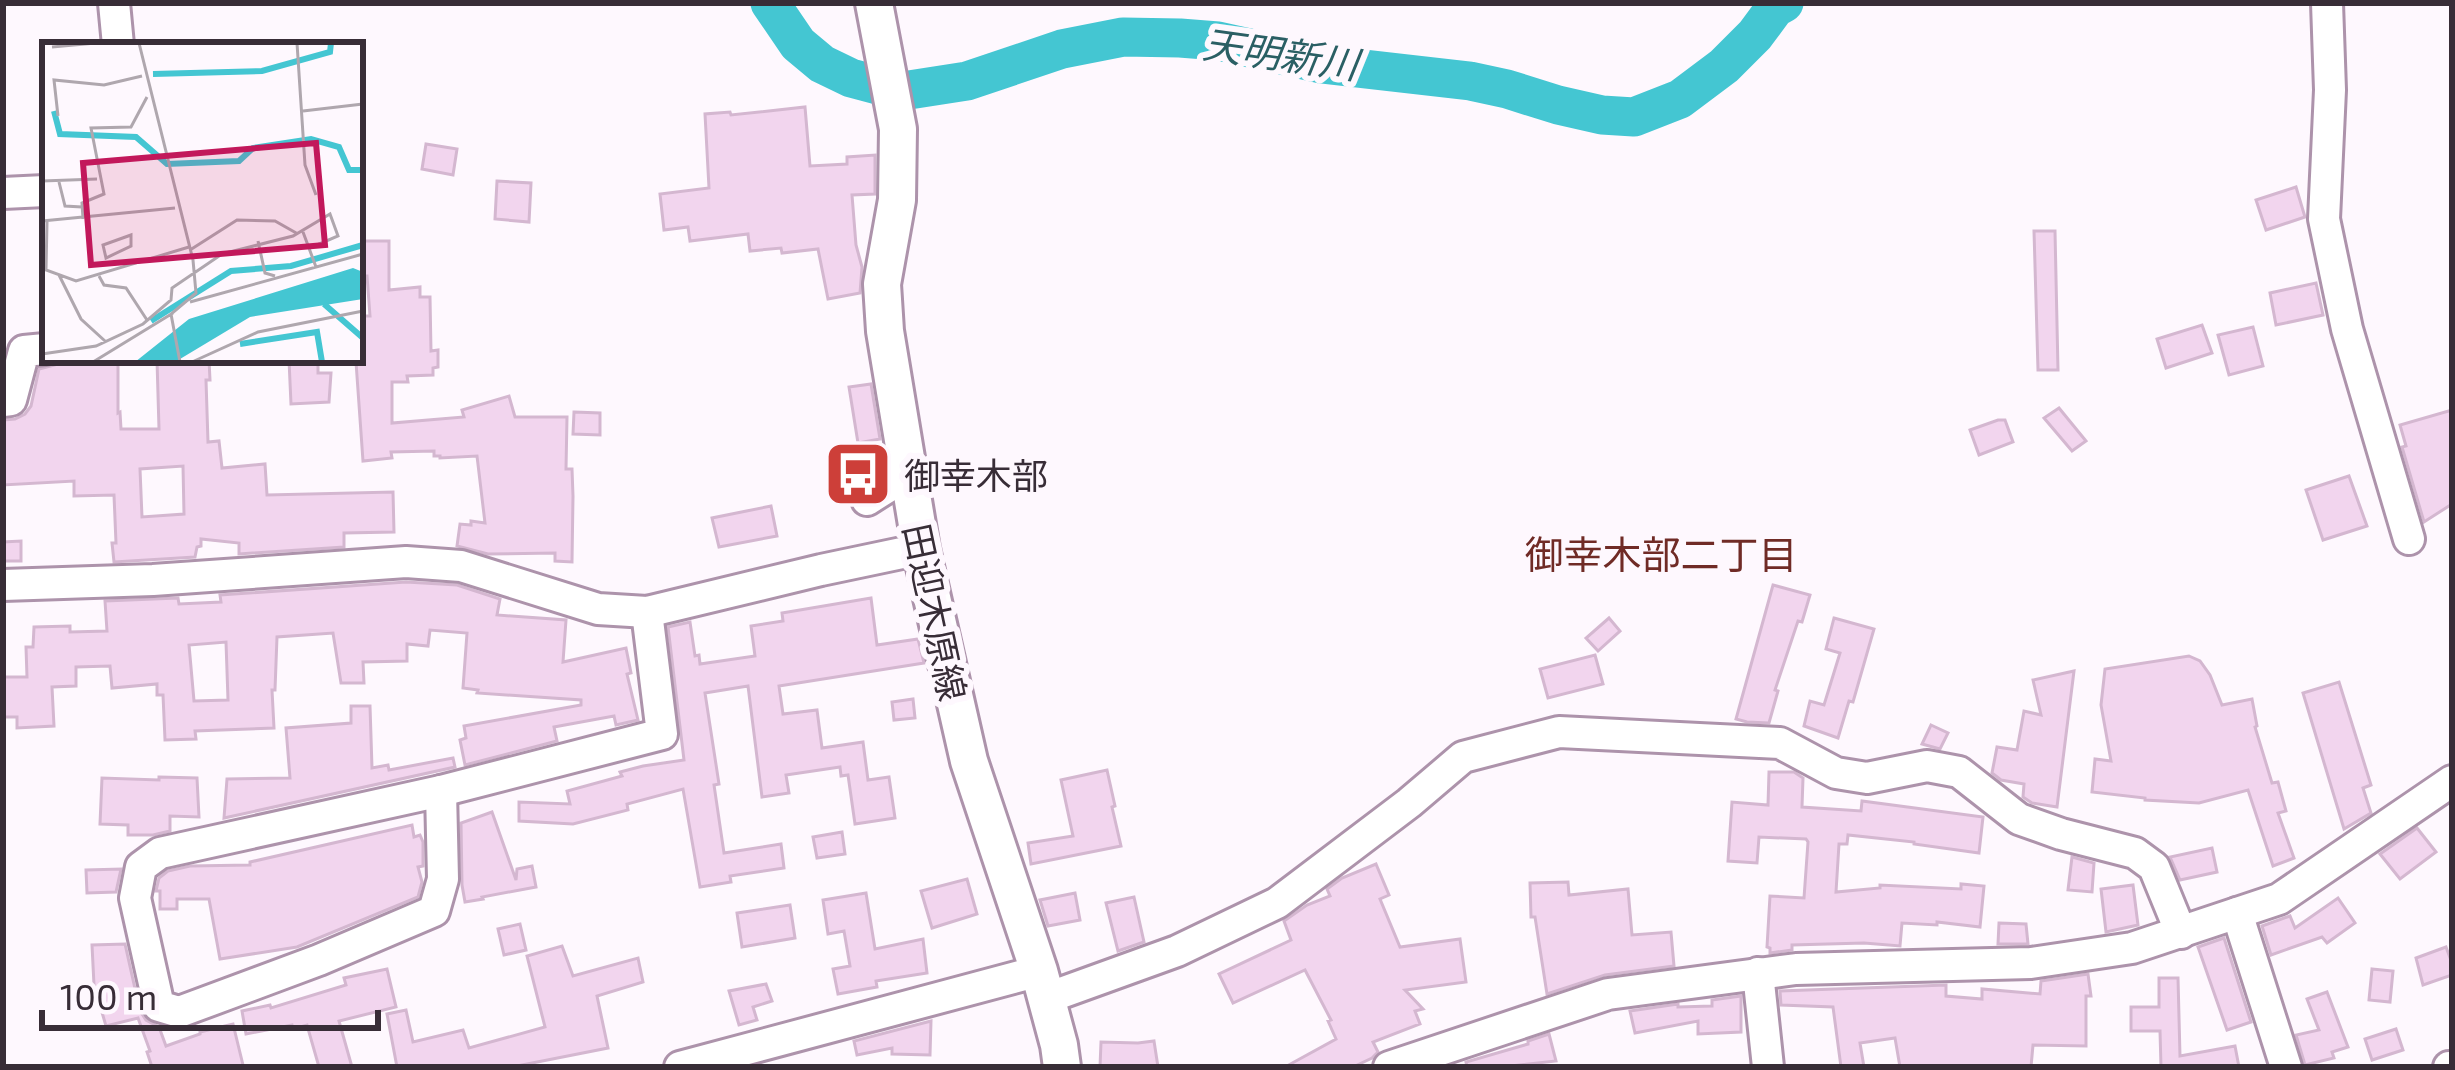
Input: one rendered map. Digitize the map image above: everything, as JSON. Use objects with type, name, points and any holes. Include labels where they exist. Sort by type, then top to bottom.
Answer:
[{"type":"main road","name":"田迎木原線","points":[[874,3],[898,129],[897,200],[882,284],[885,331],[921,549],[969,761],[1043,984],[1062,1067]]},
{"type":"street","points":[[114,3],[118,42]]},
{"type":"street","points":[[2327,3],[2330,90],[2324,218],[2347,329],[2409,538]]},
{"type":"street","points":[[3,193],[42,191]]},
{"type":"street","points":[[3,401],[11,400],[25,351],[42,350]]},
{"type":"street","points":[[867,500],[908,474]]},
{"type":"street","points":[[3,585],[154,580],[406,562],[461,566],[598,609],[647,613],[921,549]]},
{"type":"street","points":[[441,790],[443,879],[434,911],[179,1012],[159,1006],[135,898],[141,867],[160,853],[662,734],[647,613]]},
{"type":"street","points":[[680,1067],[1178,950],[1277,903],[1463,757],[1559,732],[1780,743],[1836,773],[1867,778],[1927,766],[1959,772],[2018,819],[2135,853],[2154,867],[2181,933]]},
{"type":"street","points":[[1389,1067],[1608,994],[1796,969],[2031,963],[2132,948],[2279,899],[2452,781]]},
{"type":"street","points":[[2236,913],[2285,1067]]},
{"type":"street","points":[[1758,973],[1768,1067]]},
{"type":"building","points":[[805,107],[810,166],[847,164],[847,157],[875,155],[875,194],[852,195],[862,267],[860,293],[828,299],[818,249],[750,251],[748,234],[690,241],[688,227],[664,230],[660,194],[709,188],[705,114]]},
{"type":"building","points":[[426,144],[457,149],[453,175],[422,169]]},
{"type":"building","points":[[497,181],[531,183],[529,222],[495,219]]},
{"type":"building","points":[[2296,187],[2305,217],[2266,230],[2256,200]]},
{"type":"building","points":[[2034,231],[2055,231],[2058,370],[2038,370]]},
{"type":"building","points":[[363,241],[389,241],[389,290],[420,287],[420,297],[430,297],[431,351],[438,350],[438,367],[433,368],[433,375],[392,382],[392,423],[464,417],[462,410],[509,396],[515,417],[567,417],[572,562],[555,561],[555,553],[488,554],[457,546],[460,524],[485,523],[477,456],[440,458],[434,451],[391,452],[392,458],[363,461],[356,363],[363,363],[363,316],[370,316],[367,276],[363,276]]},
{"type":"building","points":[[2316,283],[2323,315],[2276,325],[2270,293]]},
{"type":"building","points":[[2202,325],[2212,353],[2166,368],[2157,339]]},
{"type":"building","points":[[2253,327],[2263,366],[2229,375],[2218,335]]},
{"type":"building","points":[[57,363],[118,363],[121,429],[159,429],[157,363],[209,363],[208,442],[219,441],[222,468],[265,464],[267,495],[393,492],[394,532],[344,533],[344,547],[239,554],[239,543],[201,539],[195,557],[114,562],[114,495],[74,496],[74,481],[3,485],[3,420],[25,414],[31,406],[39,369]],"holes":[[[183,466],[184,514],[142,517],[140,469]]]},
{"type":"building","points":[[289,363],[318,363],[318,373],[331,373],[329,402],[291,404]]},
{"type":"building","points":[[871,384],[880,439],[858,443],[849,387]]},
{"type":"building","points":[[2059,408],[2086,441],[2072,451],[2044,418]]},
{"type":"building","points":[[2452,410],[2452,504],[2424,522],[2400,425]]},
{"type":"building","points":[[574,412],[600,413],[600,435],[573,434]]},
{"type":"building","points":[[2005,420],[2013,442],[1979,455],[1970,430]]},
{"type":"building","points":[[2349,476],[2367,526],[2323,540],[2306,490]]},
{"type":"building","points":[[771,506],[777,536],[719,547],[712,518]]},
{"type":"building","points":[[21,541],[21,561],[4,561],[3,542]]},
{"type":"building","points":[[406,582],[457,585],[500,599],[497,615],[566,620],[563,662],[626,648],[638,720],[616,725],[614,716],[554,727],[557,741],[465,765],[460,740],[466,738],[464,726],[581,705],[581,700],[463,688],[467,633],[430,630],[428,646],[407,644],[407,661],[363,662],[364,683],[341,683],[333,633],[277,637],[274,728],[195,731],[196,739],[165,740],[163,695],[157,695],[157,684],[112,688],[110,666],[76,667],[76,686],[52,687],[54,726],[17,728],[17,717],[3,717],[3,677],[27,677],[26,647],[33,647],[34,627],[107,631],[105,601],[178,598],[179,604],[221,602],[220,595]],"holes":[[[226,642],[228,700],[194,701],[189,645]]]},
{"type":"building","points":[[1773,585],[1810,595],[1775,690],[1769,723],[1747,722],[1736,719]]},
{"type":"building","points":[[871,598],[877,645],[918,639],[924,663],[779,686],[783,714],[817,710],[822,748],[863,742],[868,780],[889,777],[895,818],[855,824],[848,775],[841,776],[840,767],[786,775],[789,793],[762,797],[748,686],[705,693],[724,853],[781,844],[784,868],[730,876],[731,882],[700,887],[683,789],[573,824],[519,821],[519,802],[570,804],[567,791],[622,776],[620,772],[684,760],[668,627],[690,622],[700,664],[755,656],[751,626],[783,621],[782,613]]},
{"type":"building","points":[[1609,618],[1620,631],[1598,651],[1586,638]]},
{"type":"building","points":[[1834,618],[1874,629],[1838,738],[1804,726],[1810,701],[1824,705],[1840,653],[1826,649]]},
{"type":"building","points":[[1595,655],[1603,684],[1548,698],[1540,669]]},
{"type":"building","points":[[2189,656],[2200,661],[2210,675],[2222,705],[2252,699],[2272,783],[2278,782],[2286,811],[2278,813],[2294,858],[2273,866],[2248,790],[2199,803],[2092,792],[2095,759],[2111,761],[2101,705],[2105,669]]},
{"type":"building","points":[[2074,671],[2057,807],[2032,803],[2023,797],[2024,784],[2001,780],[1992,773],[1997,747],[2017,750],[2024,711],[2041,715],[2033,680]]},
{"type":"building","points":[[2339,682],[2371,785],[2363,788],[2371,813],[2344,829],[2303,693]]},
{"type":"building","points":[[913,699],[915,718],[894,720],[892,702]]},
{"type":"building","points":[[351,706],[370,706],[372,768],[388,765],[389,770],[453,758],[455,767],[224,818],[227,779],[290,778],[286,728],[351,723]]},
{"type":"building","points":[[1931,725],[1948,733],[1940,749],[1922,744]]},
{"type":"building","points":[[1107,770],[1121,846],[1031,864],[1028,843],[1073,836],[1061,780]]},
{"type":"building","points":[[1769,772],[1794,772],[1803,778],[1802,807],[1861,811],[1862,801],[1983,817],[1979,853],[1848,835],[1847,844],[1839,844],[1836,892],[1880,885],[1984,886],[1980,927],[1902,923],[1900,946],[1792,945],[1792,950],[1770,953],[1770,896],[1804,898],[1808,842],[1759,837],[1757,863],[1728,861],[1732,802],[1768,805]]},
{"type":"building","points":[[102,778],[197,778],[199,817],[170,816],[170,831],[153,835],[128,835],[128,825],[100,824]]},
{"type":"building","points":[[492,812],[516,880],[517,869],[532,866],[536,887],[465,902],[461,823]]},
{"type":"building","points":[[412,825],[414,837],[420,835],[423,842],[418,897],[297,947],[220,959],[209,899],[177,899],[177,909],[160,909],[160,891],[156,891],[159,878],[168,871],[250,865]]},
{"type":"building","points":[[2417,828],[2436,852],[2400,879],[2380,854]]},
{"type":"building","points":[[842,832],[845,854],[817,858],[813,837]]},
{"type":"building","points":[[2212,848],[2217,872],[2180,880],[2170,857]]},
{"type":"building","points":[[2072,857],[2094,863],[2092,892],[2068,890]]},
{"type":"building","points":[[1376,864],[1389,895],[1380,899],[1400,947],[1460,939],[1466,982],[1405,990],[1423,1009],[1415,1011],[1420,1024],[1373,1042],[1378,1052],[1353,1067],[1285,1067],[1336,1039],[1305,970],[1233,1003],[1219,974],[1291,940],[1284,921],[1330,896],[1327,889],[1342,878]]},
{"type":"building","points":[[121,869],[116,892],[87,893],[86,870]]},
{"type":"building","points":[[967,879],[977,914],[932,928],[921,891]]},
{"type":"building","points":[[1568,882],[1569,895],[1628,889],[1632,935],[1671,932],[1674,966],[1605,975],[1547,994],[1535,917],[1531,917],[1530,883]]},
{"type":"building","points":[[2133,885],[2138,925],[2106,932],[2101,889]]},
{"type":"building","points":[[866,893],[875,949],[923,939],[927,973],[876,981],[877,987],[838,994],[833,969],[850,966],[844,931],[828,934],[823,900]]},
{"type":"building","points":[[1075,893],[1080,920],[1048,926],[1040,900]]},
{"type":"building","points":[[1134,897],[1144,942],[1118,951],[1106,903]]},
{"type":"building","points":[[2338,898],[2355,923],[2327,943],[2322,937],[2271,955],[2262,926],[2290,916],[2295,928]]},
{"type":"building","points":[[790,905],[795,938],[742,947],[737,913]]},
{"type":"building","points":[[1999,923],[2026,924],[2028,944],[1998,944]]},
{"type":"building","points":[[520,924],[526,950],[504,955],[498,929]]},
{"type":"building","points":[[2224,938],[2251,1022],[2227,1030],[2198,947]]},
{"type":"building","points":[[125,944],[140,1011],[159,1027],[166,1046],[233,1024],[243,1065],[152,1067],[138,1018],[106,1026],[94,985],[92,945]]},
{"type":"building","points":[[562,946],[573,976],[638,958],[643,982],[597,996],[608,1048],[512,1067],[397,1067],[387,1014],[406,1010],[413,1042],[463,1030],[469,1048],[545,1027],[527,956]]},
{"type":"building","points":[[2446,947],[2452,975],[2423,985],[2416,958]]},
{"type":"building","points":[[387,969],[396,1007],[339,1021],[352,1067],[319,1067],[307,1025],[246,1034],[242,1011],[271,1008],[346,985],[344,978]]},
{"type":"building","points":[[2372,969],[2393,971],[2390,1002],[2369,1000]]},
{"type":"building","points":[[2088,974],[2091,996],[2086,996],[2086,1046],[2033,1045],[2031,1067],[1900,1067],[1895,1038],[1860,1043],[1864,1067],[1841,1067],[1833,1007],[1781,1005],[1780,991],[1946,985],[1946,996],[1982,999],[1982,989],[2040,994],[2041,981]]},
{"type":"building","points":[[2159,978],[2178,978],[2180,1056],[2235,1046],[2239,1067],[2161,1067],[2160,1031],[2131,1031],[2131,1007],[2159,1007]]},
{"type":"building","points":[[766,984],[772,1001],[753,1007],[757,1020],[739,1025],[729,991]]},
{"type":"building","points":[[2327,992],[2348,1047],[2332,1052],[2334,1058],[2305,1065],[2296,1035],[2319,1030],[2307,999]]},
{"type":"building","points":[[1741,996],[1741,1032],[1698,1034],[1698,1021],[1635,1033],[1630,1011],[1678,1004],[1712,1006],[1712,1000]]},
{"type":"building","points":[[931,1021],[930,1055],[892,1054],[892,1048],[857,1055],[854,1041]]},
{"type":"building","points":[[2396,1029],[2403,1050],[2372,1060],[2365,1039]]},
{"type":"building","points":[[1549,1034],[1556,1061],[1467,1067],[1466,1062]]},
{"type":"building","points":[[1154,1041],[1158,1067],[1100,1067],[1101,1042]]},
{"type":"waterway","name":"天明新川","points":[[770,3],[798,44],[822,64],[896,90],[967,81],[1062,49],[1123,37],[1180,38],[1218,41],[1321,64],[1470,81],[1602,115],[1634,117],[1680,99],[1724,66],[1784,3]]},
{"type":"place","name":"御幸木部","points":[[858,474]]},
{"type":"district","name":"御幸木部二丁目","points":[[1661,553]]}]
